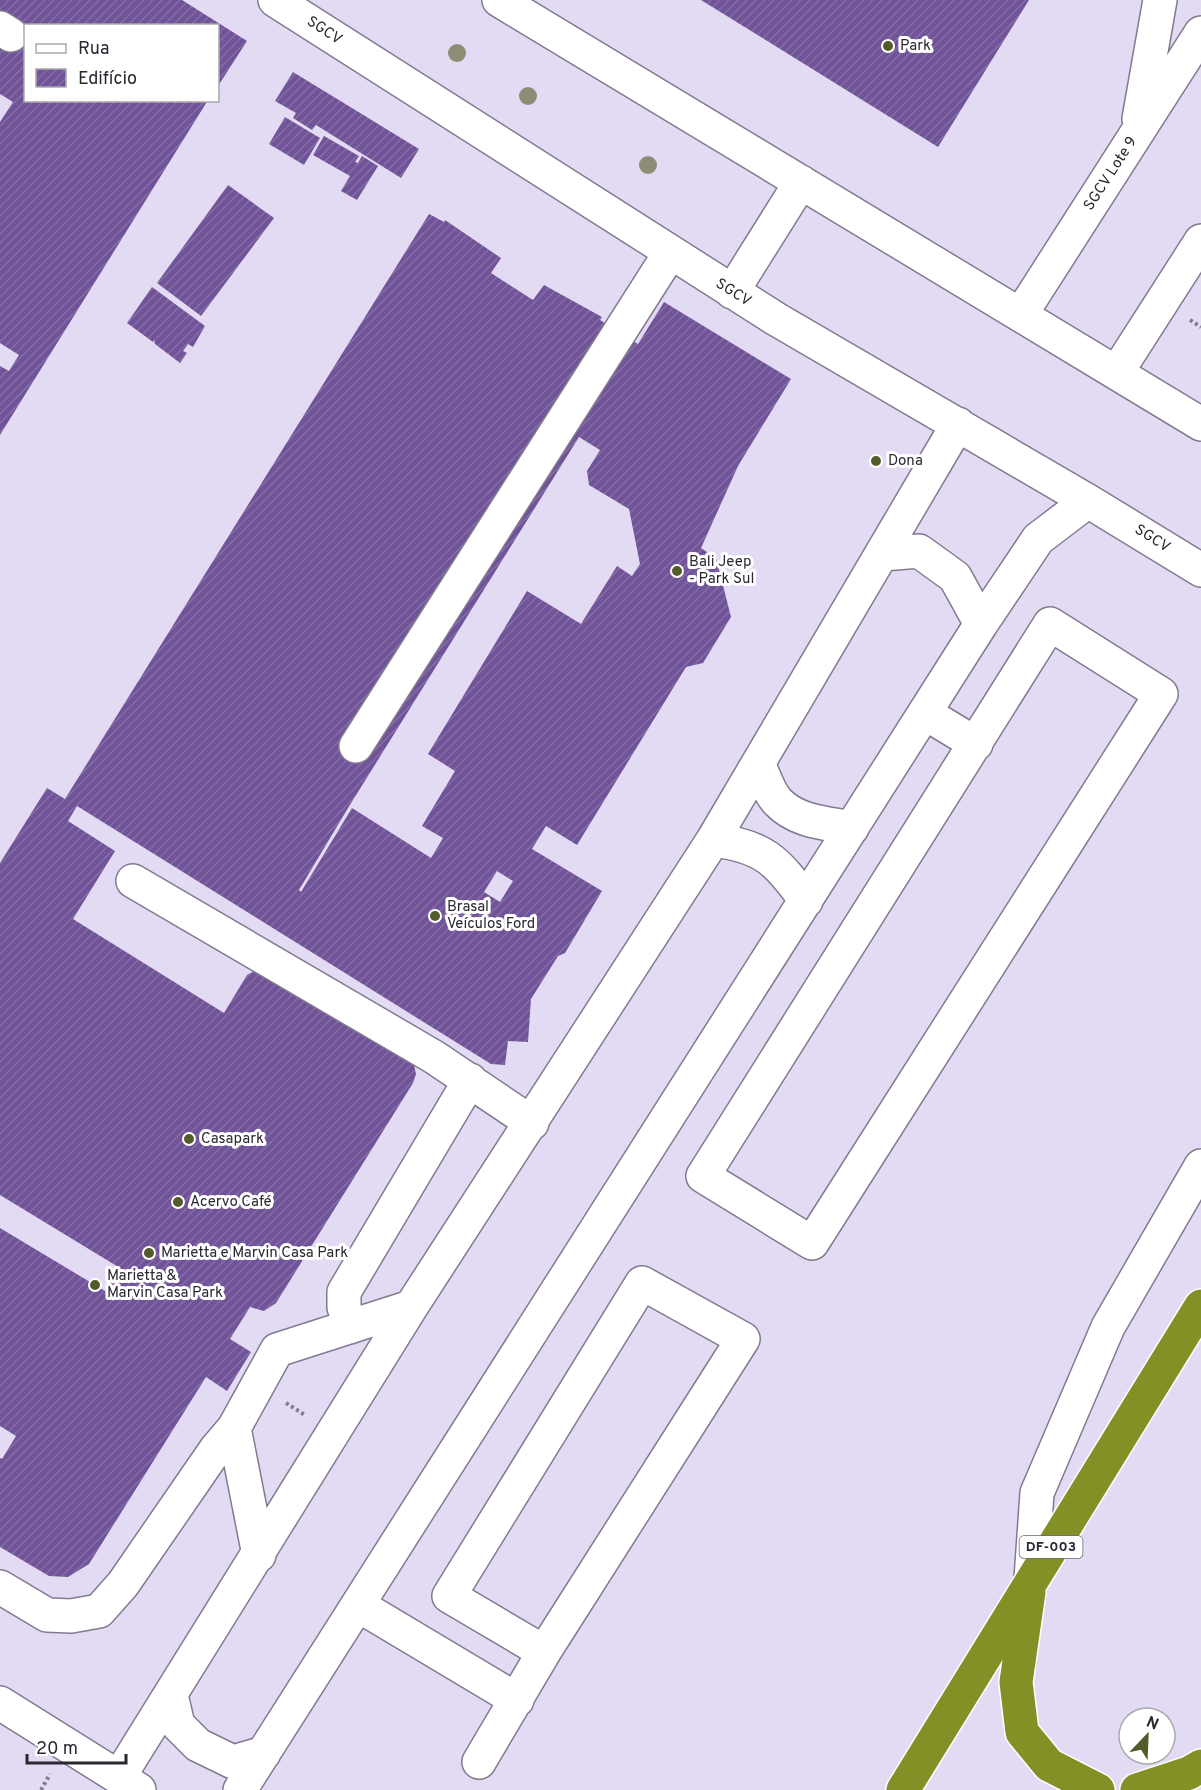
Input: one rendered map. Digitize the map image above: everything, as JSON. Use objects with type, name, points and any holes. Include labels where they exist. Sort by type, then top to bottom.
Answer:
[{"type":"highway","name":"DF-003","points":[[903,1790],[1201,1306]]},
{"type":"highway","points":[[1031,1579],[1016,1682],[1022,1732],[1049,1765],[1098,1790]]},
{"type":"highway","points":[[1137,1790],[1189,1773],[1201,1766]]},
{"type":"street","name":"SGCV","points":[[275,0],[732,292],[1198,566]]},
{"type":"street","points":[[499,0],[1201,424]]},
{"type":"street","points":[[1136,136],[1160,0]]},
{"type":"street","name":"SGCV Lote 9","points":[[1021,314],[1136,136],[1197,48]]},
{"type":"street","points":[[732,292],[801,182]]},
{"type":"street","points":[[1117,372],[1201,241]]},
{"type":"street","points":[[356,746],[670,252]]},
{"type":"street","points":[[0,1703],[129,1784],[171,1695],[411,1307],[713,840],[958,424]]},
{"type":"street","points":[[240,1790],[981,624],[1038,539],[1088,501]]},
{"type":"street","points":[[883,554],[920,551],[955,577],[981,624]]},
{"type":"street","points":[[1050,624],[1161,694],[812,1243],[703,1176],[976,744],[1050,624]]},
{"type":"street","points":[[925,713],[976,744]]},
{"type":"street","points":[[759,765],[777,801],[793,814],[813,821],[852,828]]},
{"type":"street","points":[[713,840],[736,843],[765,853],[782,867],[806,901]]},
{"type":"street","points":[[133,881],[270,959],[470,1080],[532,1123]]},
{"type":"street","points":[[350,1327],[344,1307],[344,1292],[470,1080]]},
{"type":"street","points":[[1031,1579],[1037,1493],[1108,1327],[1201,1166]]},
{"type":"street","points":[[479,1762],[544,1652],[743,1339],[642,1283],[449,1596],[544,1652]]},
{"type":"street","points":[[0,1587],[46,1615],[71,1616],[99,1611],[123,1584],[216,1449],[234,1428],[277,1350],[411,1307]]},
{"type":"street","points":[[234,1428],[259,1555]]},
{"type":"street","points":[[358,1605],[517,1700]]},
{"type":"street","points":[[171,1695],[178,1725],[198,1745],[232,1762],[264,1753]]},
{"type":"path","points":[[257,1385],[333,1433]]},
{"type":"building","points":[[0,0],[182,0],[247,41],[219,84],[219,24],[24,24],[24,102],[207,102],[0,435],[0,366],[9,371],[19,355],[0,343],[0,122],[13,102],[0,94]]},
{"type":"building","name":"Park","points":[[701,0],[1029,0],[938,147]]},
{"type":"building","points":[[293,72],[419,149],[401,178],[316,125],[312,130],[293,118],[296,113],[275,101]]},
{"type":"building","points":[[285,117],[320,138],[304,165],[269,144]]},
{"type":"building","points":[[324,136],[359,156],[355,162],[358,163],[362,156],[378,166],[357,200],[341,191],[350,176],[313,155]]},
{"type":"building","points":[[228,185],[274,218],[201,316],[157,283]]},
{"type":"building","points":[[429,214],[444,222],[445,220],[501,258],[491,273],[533,300],[544,285],[602,317],[600,320],[638,344],[664,302],[791,379],[738,466],[701,548],[716,558],[731,617],[703,663],[686,667],[577,845],[546,826],[532,849],[602,891],[565,953],[558,956],[531,999],[528,1042],[508,1041],[505,1065],[491,1064],[77,806],[68,821],[115,851],[73,919],[224,1013],[247,975],[258,969],[414,1065],[416,1074],[413,1083],[276,1303],[264,1311],[250,1307],[230,1339],[251,1352],[227,1391],[206,1377],[89,1564],[68,1577],[49,1576],[0,1547],[0,1458],[2,1459],[16,1436],[0,1426],[0,1228],[105,1291],[120,1268],[0,1195],[0,863],[47,788],[65,799]],"holes":[[[579,437],[600,450],[587,471],[589,485],[629,509],[640,564],[632,576],[617,566],[581,624],[527,591],[428,754],[455,771],[422,826],[443,838],[431,858],[352,808],[301,892],[299,890],[348,808]],[[497,871],[513,881],[500,902],[484,892]]]},
{"type":"building","points":[[152,287],[205,326],[193,347],[188,344],[183,351],[187,353],[180,363],[155,344],[154,340],[153,342],[127,323]]},
{"type":"place","name":"Park","points":[[888,46]]},
{"type":"place","name":"Dona","points":[[876,461]]},
{"type":"place","name":"Bali Jeep - Park Sul","points":[[677,571]]},
{"type":"place","name":"Brasal Veículos Ford","points":[[435,916]]},
{"type":"place","name":"Casapark","points":[[189,1139]]},
{"type":"place","name":"Acervo Café","points":[[178,1202]]},
{"type":"place","name":"Marietta e Marvin Casa Park","points":[[149,1253]]},
{"type":"place","name":"Marietta & Marvin Casa Park","points":[[95,1285]]}]
